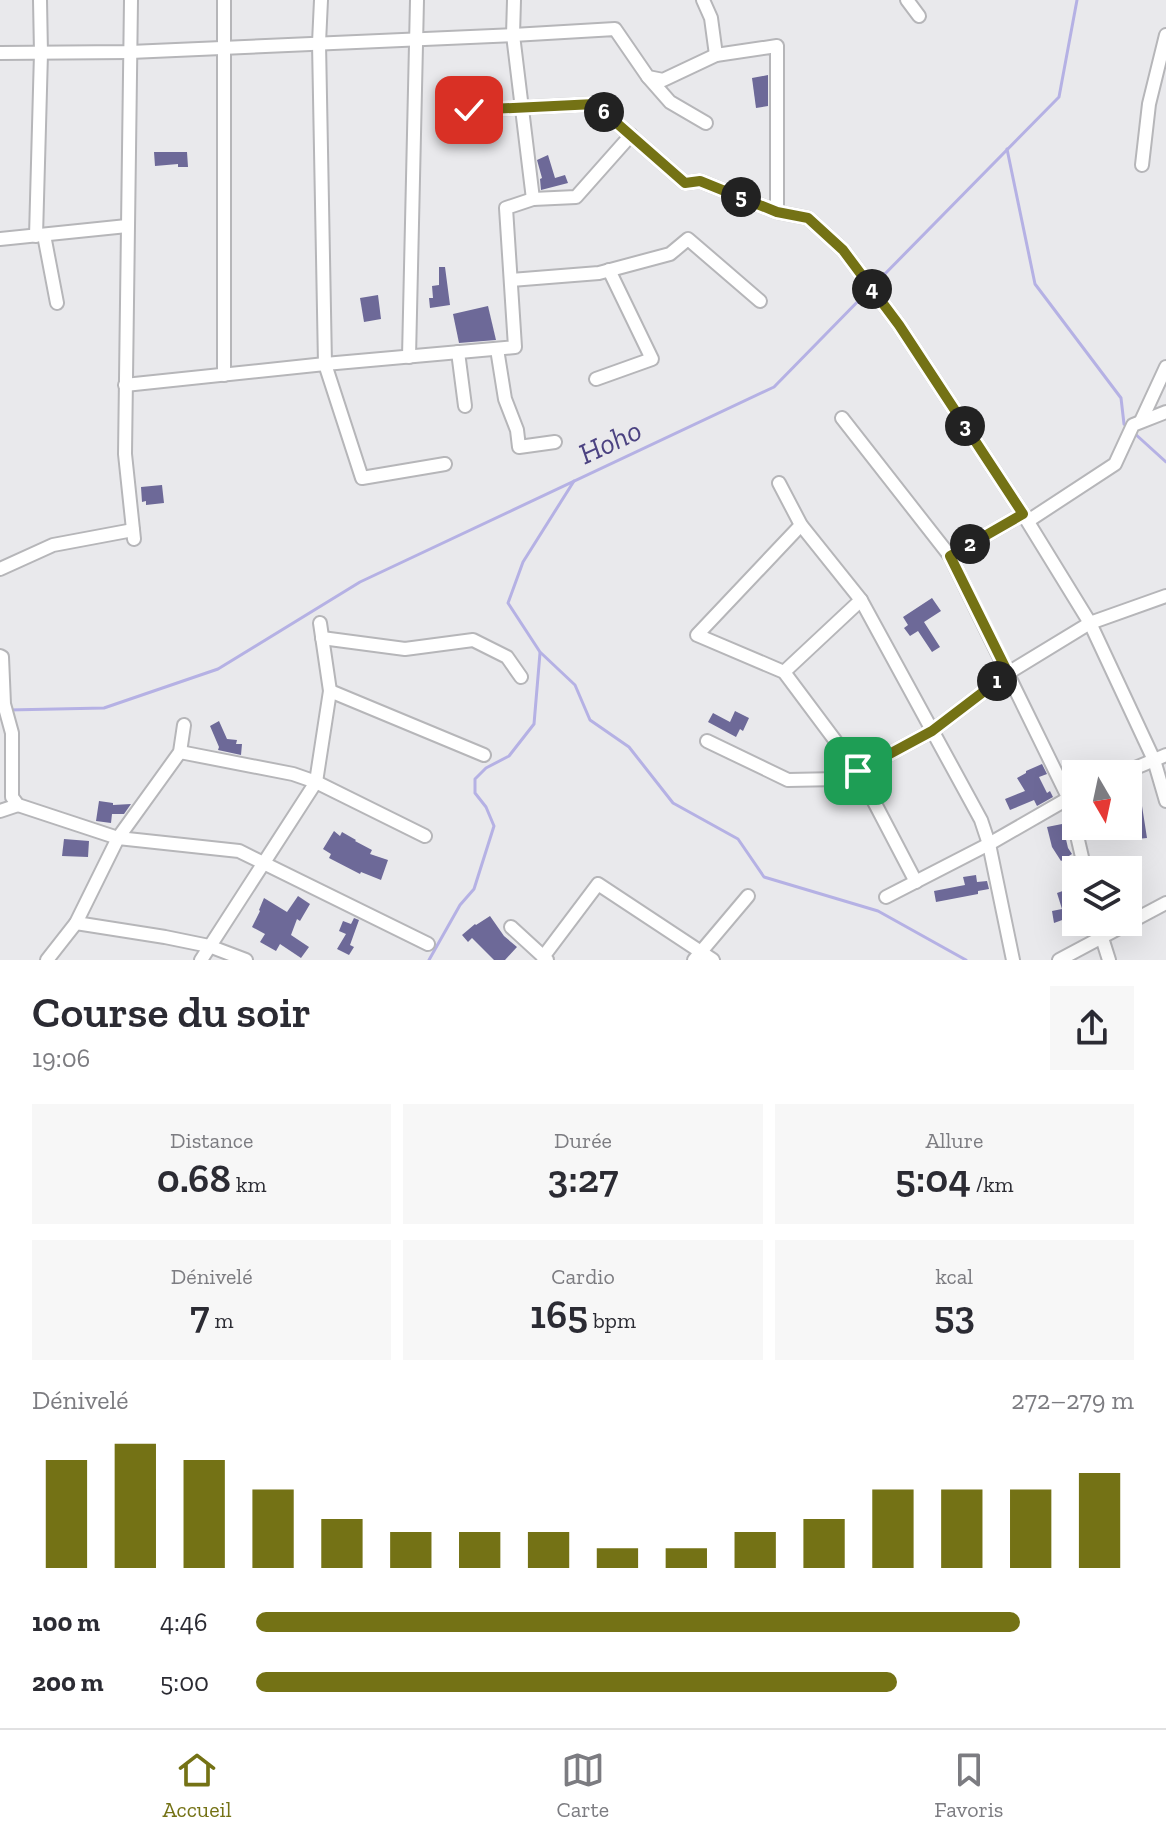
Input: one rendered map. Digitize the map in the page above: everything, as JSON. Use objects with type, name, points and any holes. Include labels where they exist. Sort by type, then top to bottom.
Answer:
[{"type":"street","points":[[40,0],[40,236],[57,303]]},
{"type":"street","points":[[0,569],[53,545],[133,535],[125,454],[131,0]]},
{"type":"street","points":[[224,0],[224,375]]},
{"type":"street","points":[[321,0],[319,43],[325,364],[362,478],[445,464]]},
{"type":"street","points":[[409,357],[417,0]]},
{"type":"street","points":[[514,0],[513,35],[533,199]]},
{"type":"street","points":[[703,0],[711,18],[716,55]]},
{"type":"street","points":[[907,0],[919,16]]},
{"type":"street","points":[[0,53],[130,52],[615,29],[648,77],[670,102],[706,123]]},
{"type":"street","points":[[1142,165],[1149,104],[1166,35]]},
{"type":"street","points":[[648,77],[663,80],[716,55],[777,46],[777,212]]},
{"type":"street","points":[[469,110],[595,104],[685,183],[700,181],[777,212],[808,218],[843,250],[899,325],[1026,517],[1090,623],[1160,757],[1166,801]]},
{"type":"street","points":[[125,385],[515,347],[506,208],[533,199],[576,197],[631,135]]},
{"type":"street","points":[[0,239],[127,226]]},
{"type":"street","points":[[511,280],[599,273],[670,254],[688,239],[760,301]]},
{"type":"street","points":[[596,379],[652,359],[609,270]]},
{"type":"street","points":[[497,349],[505,399],[517,430],[519,447],[555,442]]},
{"type":"street","points":[[458,352],[465,406]]},
{"type":"street","points":[[950,556],[1026,517],[1115,464],[1166,367]]},
{"type":"street","points":[[1134,427],[1166,412]]},
{"type":"street","points":[[842,418],[950,556],[1062,777]]},
{"type":"street","points":[[779,483],[801,525],[861,600],[981,820],[989,844],[1013,960]]},
{"type":"street","points":[[801,525],[697,635],[784,672],[858,771],[916,882]]},
{"type":"street","points":[[707,741],[788,780],[839,779],[932,731],[1008,673],[1090,623],[1166,596]]},
{"type":"street","points":[[784,672],[861,600]]},
{"type":"street","points":[[201,960],[316,782],[330,691],[320,623]]},
{"type":"street","points":[[322,638],[405,649],[473,640],[507,657],[521,677]]},
{"type":"street","points":[[0,656],[4,709],[12,733],[12,797],[18,805],[118,838],[239,851],[428,944]]},
{"type":"street","points":[[330,691],[484,755]]},
{"type":"street","points":[[47,960],[76,923],[118,838],[180,752],[184,725]]},
{"type":"street","points":[[180,752],[293,774],[316,782],[425,836]]},
{"type":"street","points":[[886,897],[1062,802]]},
{"type":"street","points":[[0,811],[18,805]]},
{"type":"street","points":[[511,927],[545,958],[598,884],[698,956],[713,960]]},
{"type":"street","points":[[698,956],[748,896]]},
{"type":"street","points":[[1059,960],[1166,903]]},
{"type":"street","points":[[76,923],[209,946],[246,960]]},
{"type":"street","points":[[1100,938],[1109,960]]},
{"type":"building","points":[[768,75],[768,106],[756,108],[752,78]]},
{"type":"building","points":[[465,90],[466,102],[461,107],[461,114],[469,119],[486,118],[486,123],[453,124],[453,103],[447,103],[446,92]]},
{"type":"building","points":[[154,152],[187,152],[188,167],[178,167],[178,164],[155,166]]},
{"type":"building","points":[[548,155],[555,178],[565,175],[568,183],[541,190],[542,178],[537,160]]},
{"type":"building","points":[[439,267],[445,267],[450,305],[430,308],[432,286],[439,285]]},
{"type":"building","points":[[378,295],[381,319],[364,322],[360,298]]},
{"type":"building","points":[[488,306],[496,340],[459,343],[453,314]]},
{"type":"building","points":[[162,485],[164,503],[146,505],[146,501],[142,502],[141,487]]},
{"type":"building","points":[[932,598],[941,611],[924,622],[940,647],[932,652],[918,631],[910,636],[904,628],[908,625],[903,617]]},
{"type":"building","points":[[735,711],[749,718],[736,737],[708,722],[713,713],[730,722]]},
{"type":"building","points":[[219,721],[227,739],[242,744],[241,755],[218,750],[210,726]]},
{"type":"building","points":[[1042,764],[1047,774],[1039,777],[1047,793],[1050,791],[1053,797],[1037,806],[1034,800],[1010,810],[1005,799],[1025,791],[1017,778]]},
{"type":"building","points":[[99,801],[113,805],[131,804],[124,814],[112,814],[111,823],[96,821]]},
{"type":"building","points":[[1142,806],[1147,838],[1142,838]]},
{"type":"building","points":[[1062,824],[1062,840],[1066,840],[1072,854],[1062,856],[1061,861],[1052,847],[1047,827]]},
{"type":"building","points":[[334,831],[340,836],[342,832],[372,850],[370,854],[388,860],[381,880],[360,874],[329,858],[331,854],[323,849]]},
{"type":"building","points":[[64,839],[89,841],[88,857],[62,856]]},
{"type":"building","points":[[976,875],[977,882],[987,881],[989,889],[936,902],[934,891],[965,885],[963,877]]},
{"type":"building","points":[[1062,891],[1062,909],[1057,893]]},
{"type":"building","points":[[298,896],[310,904],[300,921],[297,919],[291,935],[309,947],[301,958],[280,944],[276,951],[260,942],[265,934],[252,927],[264,898],[287,912]]},
{"type":"building","points":[[1062,909],[1062,920],[1054,923],[1052,911]]},
{"type":"building","points":[[490,916],[504,936],[517,947],[505,960],[494,960],[472,938],[468,942],[462,935]]},
{"type":"building","points":[[354,918],[359,920],[350,945],[354,947],[349,955],[337,949],[346,934],[339,931],[343,921],[351,924]]},
{"type":"waterway","name":"Hoho","points":[[874,285],[1059,97],[1077,0]]},
{"type":"waterway","points":[[1007,149],[1035,284],[1121,398],[1127,427]]},
{"type":"waterway","name":"Hoho","points":[[8,710],[104,708],[218,669],[360,582],[774,387],[869,290]]},
{"type":"waterway","points":[[1133,432],[1166,462]]},
{"type":"waterway","points":[[574,481],[523,562],[508,603],[540,652],[575,685],[590,720],[629,747],[673,803],[738,839],[764,877],[878,911],[966,960]]},
{"type":"waterway","points":[[429,960],[460,905],[474,889],[494,826],[486,807],[475,793],[475,779],[486,768],[509,756],[534,724],[540,653]]},
{"type":"route","points":[[469,110],[595,104],[685,183],[700,181],[777,212],[808,218],[843,250],[899,325],[1023,514],[950,556],[1008,673],[932,731],[858,771]]}]
